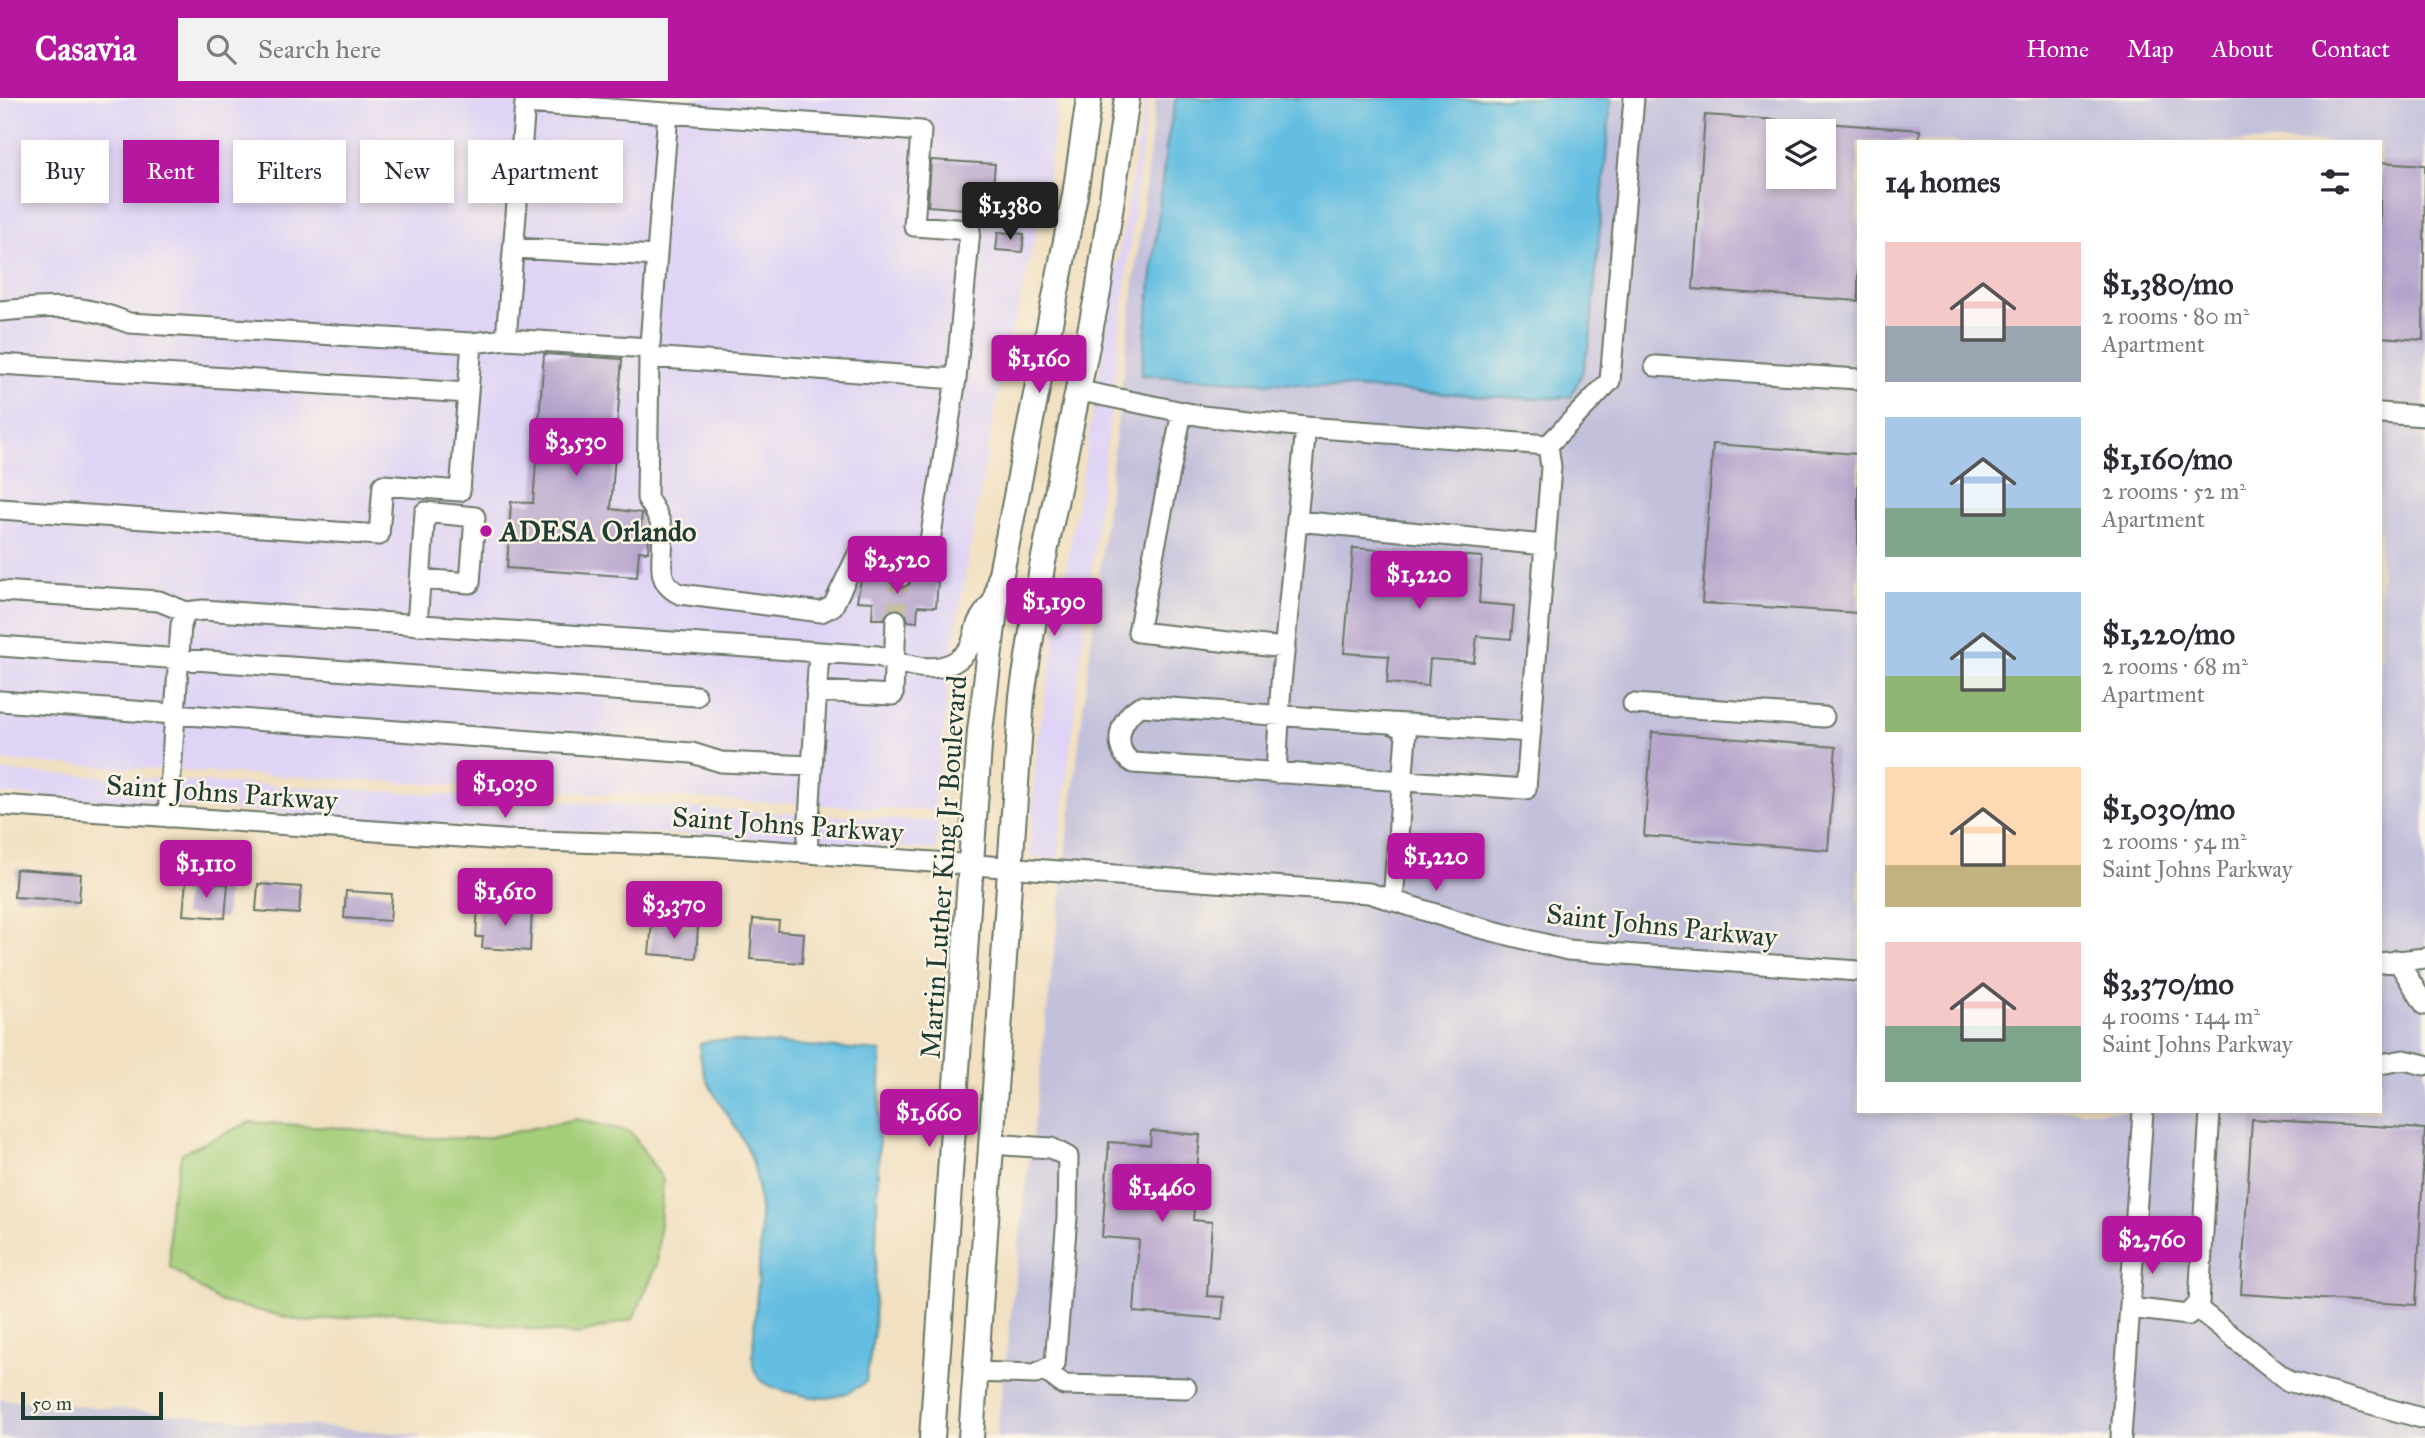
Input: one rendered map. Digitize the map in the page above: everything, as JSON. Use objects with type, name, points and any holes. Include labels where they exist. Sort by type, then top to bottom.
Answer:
[{"type":"main road","name":"Martin Luther King Jr Boulevard","points":[[932,1438],[980,731],[998,594],[1075,195],[1089,98]]},
{"type":"main road","points":[[971,1438],[1022,696],[1042,567],[1098,292],[1127,98]]},
{"type":"main road","points":[[1030,429],[1075,398]]},
{"type":"main road","points":[[948,1201],[961,1228],[953,1350],[960,1364],[975,1372]]},
{"type":"street","points":[[1548,445],[1609,381],[1634,98]]},
{"type":"street","points":[[506,339],[526,103],[668,113],[920,131],[914,226],[970,230],[956,379],[929,547],[919,556],[857,556],[832,606],[821,612],[680,594],[668,589],[661,577],[662,530],[658,516],[647,498],[650,352],[668,113]]},
{"type":"street","points":[[514,248],[657,256]]},
{"type":"street","points":[[0,311],[67,305],[106,313],[129,323],[472,343],[506,339],[956,379]]},
{"type":"street","points":[[0,509],[379,535],[383,485],[460,491],[472,343]]},
{"type":"street","points":[[0,364],[468,393]]},
{"type":"street","points":[[1655,366],[1857,379]]},
{"type":"street","points":[[1075,398],[1306,427],[1548,445]]},
{"type":"street","points":[[1182,412],[1138,632],[1285,648]]},
{"type":"street","points":[[2382,413],[2425,416]]},
{"type":"street","points":[[1276,772],[1306,427]]},
{"type":"street","points":[[1531,732],[1141,706],[1130,712],[1122,723],[1121,750],[1125,758],[1133,763],[1526,789],[1531,732],[1551,467],[1548,445]]},
{"type":"street","points":[[1297,521],[1545,545]]},
{"type":"street","points":[[900,577],[904,556]]},
{"type":"street","points":[[417,625],[420,579]]},
{"type":"street","points":[[0,591],[159,601],[187,612],[202,610],[878,656],[895,662],[934,668],[955,662],[970,647],[978,622],[998,594]]},
{"type":"street","points":[[168,817],[181,625],[187,612]]},
{"type":"street","points":[[816,691],[893,695],[895,620]]},
{"type":"street","points":[[0,646],[696,696]]},
{"type":"street","points":[[807,853],[819,652]]},
{"type":"street","points":[[0,701],[692,753],[721,762],[812,766]]},
{"type":"street","points":[[1633,704],[1824,717]]},
{"type":"street","points":[[1390,723],[1400,727],[1406,735],[1393,901]]},
{"type":"street","name":"Saint Johns Parkway","points":[[0,805],[504,840],[708,846],[1369,893],[1476,927],[1568,950],[1857,971]]},
{"type":"street","points":[[2389,961],[2425,958]]},
{"type":"street","points":[[2389,961],[2425,1004]]},
{"type":"street","points":[[2382,1064],[2404,1060],[2425,1065]]},
{"type":"street","points":[[2122,1438],[2143,1113]]},
{"type":"street","points":[[2130,1308],[2188,1315],[2197,1308],[2210,1113]]},
{"type":"street","points":[[975,1372],[1035,1374],[1055,1364],[1067,1217],[1068,1157],[1051,1148],[990,1144]]},
{"type":"street","points":[[2197,1308],[2288,1381],[2425,1419]]},
{"type":"street","points":[[1044,1370],[1064,1385],[1186,1388]]},
{"type":"shaded area","name":"ADESA Orlando","points":[[0,98],[1058,98],[1047,183],[992,424],[954,638],[934,811],[0,761]]},
{"type":"shaded area","points":[[1145,98],[1148,98],[1057,859],[1030,857],[1036,753]]},
{"type":"shaded area","points":[[1156,98],[2425,98],[2425,1438],[996,1438]]},
{"type":"shaded area","points":[[0,771],[933,821],[938,819],[936,850],[709,835],[504,829],[0,794]]},
{"type":"shaded area","points":[[0,1399],[420,1435],[419,1438],[0,1438]]},
{"type":"green space","points":[[576,1119],[631,1132],[663,1180],[657,1265],[633,1319],[577,1335],[393,1312],[307,1322],[218,1301],[170,1267],[169,1207],[182,1153],[250,1122],[345,1128],[419,1138],[485,1138]]},
{"type":"water","points":[[1176,98],[1611,98],[1590,341],[1582,373],[1571,397],[1534,399],[1141,375],[1166,147]]},
{"type":"water","points":[[715,1040],[881,1051],[874,1331],[866,1382],[843,1395],[819,1398],[778,1389],[767,1384],[755,1372],[753,1362],[760,1238],[758,1188],[747,1148],[705,1076],[700,1044]]},
{"type":"building","points":[[1705,115],[1766,119],[1766,189],[1836,189],[1836,124],[1920,130],[1919,140],[1857,140],[1857,301],[1693,289]]},
{"type":"building","points":[[931,160],[995,164],[991,211],[928,206]]},
{"type":"building","points":[[2382,162],[2425,165],[2423,340],[2382,337]]},
{"type":"building","points":[[998,232],[1024,234],[1022,252],[996,250]]},
{"type":"building","points":[[544,354],[622,359],[611,509],[642,513],[640,536],[649,536],[648,552],[639,551],[637,577],[507,568],[511,502],[533,503]]},
{"type":"building","points":[[1713,444],[1857,454],[1857,613],[1702,603]]},
{"type":"building","points":[[1353,548],[1482,557],[1479,603],[1514,606],[1511,639],[1477,636],[1474,662],[1430,659],[1428,686],[1387,683],[1389,656],[1344,653]]},
{"type":"building","points":[[862,574],[888,576],[892,586],[898,589],[909,585],[912,578],[938,580],[936,607],[918,606],[917,622],[908,621],[906,614],[897,608],[890,610],[884,619],[872,619],[873,602],[857,601]]},
{"type":"building","points":[[1652,732],[1836,747],[1828,850],[1644,836]]},
{"type":"building","points":[[16,869],[81,874],[79,901],[14,897]]},
{"type":"building","points":[[186,881],[228,884],[225,918],[183,915]]},
{"type":"building","points":[[258,884],[301,887],[299,914],[256,911]]},
{"type":"building","points":[[346,891],[392,894],[390,921],[344,918]]},
{"type":"building","points":[[478,905],[532,909],[530,951],[482,948],[483,937],[476,937]]},
{"type":"building","points":[[753,919],[779,921],[778,931],[804,933],[802,963],[750,959]]},
{"type":"building","points":[[652,924],[698,927],[696,958],[649,954]]},
{"type":"building","points":[[2252,1119],[2425,1129],[2416,1305],[2241,1294]]},
{"type":"building","points":[[1151,1131],[1200,1135],[1193,1220],[1212,1222],[1207,1296],[1224,1297],[1222,1319],[1134,1312],[1139,1240],[1102,1237],[1109,1142],[1150,1145]]},
{"type":"tunnel","points":[[896,620],[900,577]]},
{"type":"place","name":"ADESA Orlando","points":[[486,531]]}]
